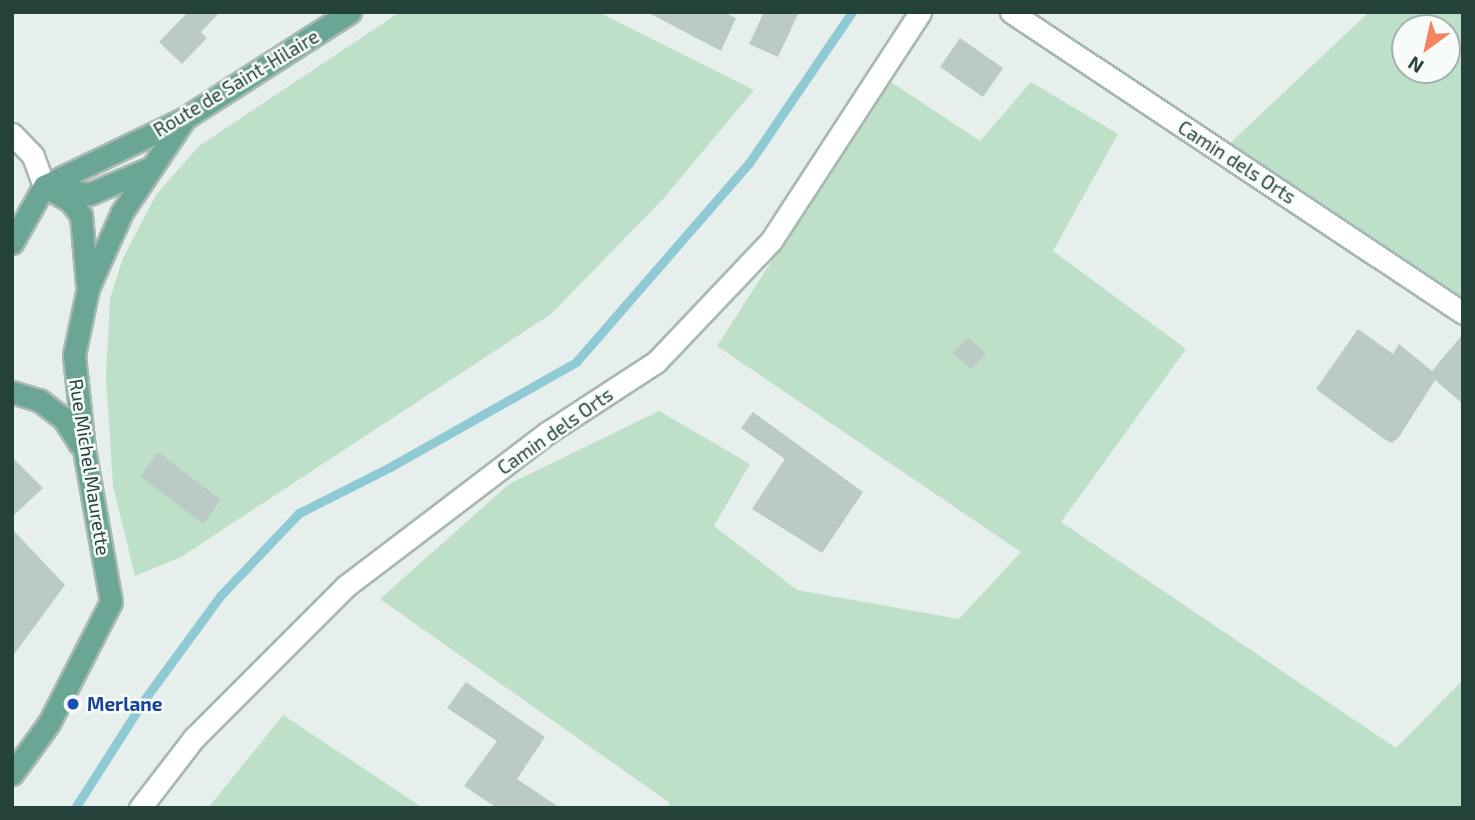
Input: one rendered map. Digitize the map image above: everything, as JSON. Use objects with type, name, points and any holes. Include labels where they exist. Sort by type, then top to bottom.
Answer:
[{"type":"main road","name":"Route de Saint-Hilaire","points":[[44,186],[184,118],[350,12]]},
{"type":"main road","name":"Rue Michel Maurette","points":[[12,774],[49,723],[111,602],[83,449],[74,355],[88,288],[122,212],[184,118]]},
{"type":"main road","points":[[44,186],[89,194],[150,169]]},
{"type":"main road","points":[[12,243],[44,186]]},
{"type":"main road","points":[[44,186],[70,201],[80,215],[88,288]]},
{"type":"main road","points":[[12,392],[39,400],[63,418],[83,449]]},
{"type":"street","name":"Camin dels Orts","points":[[140,808],[194,738],[346,586],[547,433],[656,362],[771,242],[920,12]]},
{"type":"street","name":"Camin dels Orts","points":[[1011,12],[1463,313]]},
{"type":"street","points":[[12,134],[33,156],[44,186]]},
{"type":"green space","points":[[400,12],[598,12],[754,90],[663,199],[551,314],[181,557],[135,576],[113,486],[106,377],[110,299],[123,258],[156,195],[199,146]]},
{"type":"green space","points":[[1369,12],[1463,12],[1463,299],[1225,148]]},
{"type":"green space","points":[[888,80],[980,141],[1031,82],[1118,134],[1053,251],[1186,349],[1061,522],[1396,748],[1463,680],[1463,808],[667,808],[670,803],[380,599],[509,484],[659,411],[750,464],[714,526],[797,590],[959,619],[1021,552],[717,346]]},
{"type":"green space","points":[[283,715],[423,808],[208,808]]},
{"type":"building","points":[[188,12],[220,12],[201,32],[207,38],[182,64],[159,42]]},
{"type":"building","points":[[647,12],[723,12],[736,18],[721,51]]},
{"type":"building","points":[[764,12],[799,12],[778,57],[749,44]]},
{"type":"building","points":[[960,38],[1003,68],[983,97],[940,67]]},
{"type":"building","points":[[1358,329],[1393,354],[1399,344],[1432,371],[1463,334],[1463,404],[1435,380],[1399,437],[1392,443],[1384,439],[1316,389]]},
{"type":"building","points":[[968,337],[986,354],[971,369],[953,353]]},
{"type":"building","points":[[753,412],[863,492],[822,553],[752,509],[785,459],[741,428]]},
{"type":"building","points":[[158,452],[221,500],[203,524],[140,476]]},
{"type":"building","points":[[12,457],[43,488],[12,517]]},
{"type":"building","points":[[12,529],[65,585],[12,657]]},
{"type":"building","points":[[466,682],[545,737],[517,779],[560,808],[497,808],[464,786],[497,741],[447,708]]},
{"type":"waterway","points":[[75,808],[144,700],[220,596],[299,513],[390,467],[576,362],[749,163],[852,12]]},
{"type":"place","name":"Merlane","points":[[73,704]]}]
